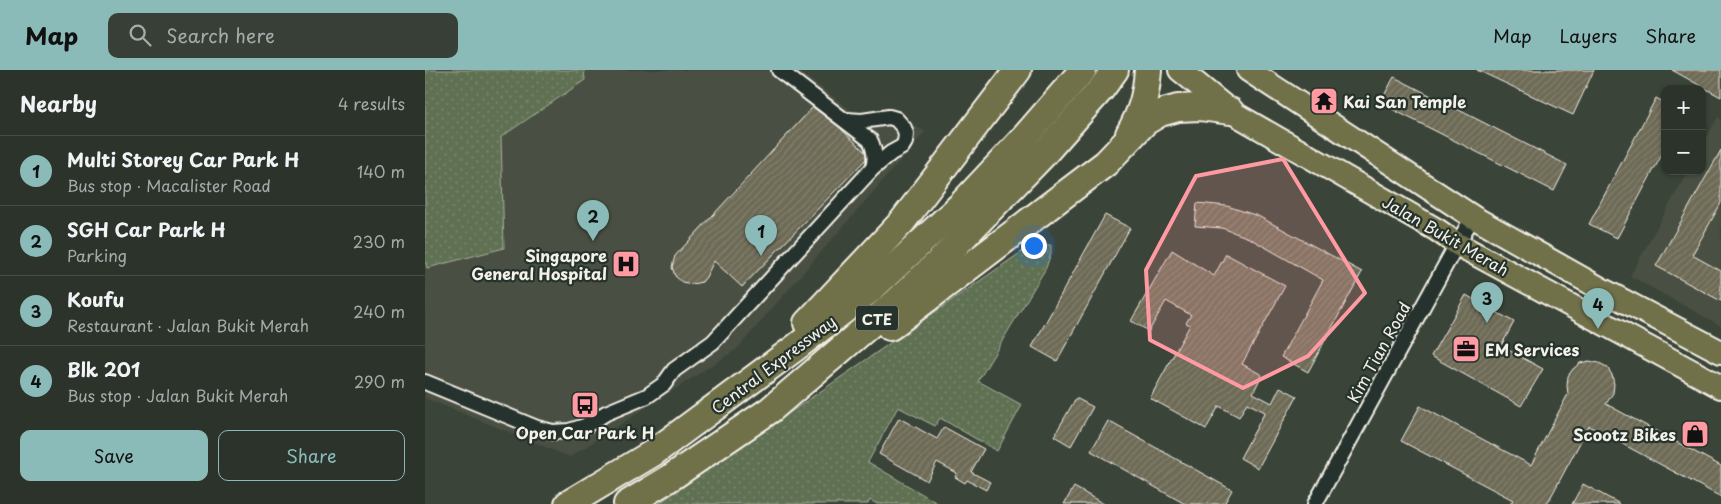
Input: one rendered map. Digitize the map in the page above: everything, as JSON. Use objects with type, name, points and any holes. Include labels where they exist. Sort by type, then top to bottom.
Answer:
[{"type":"highway","points":[[795,348],[803,327],[902,222],[1018,70]]},
{"type":"highway","points":[[994,103],[1029,70]]},
{"type":"highway","name":"Central Expressway","points":[[627,504],[670,478],[770,410],[895,303],[943,258],[970,214],[1023,139],[1083,70]]},
{"type":"highway","name":"Central Expressway","points":[[568,504],[653,453],[795,348],[970,214],[1042,156],[1115,70]]},
{"type":"highway","points":[[1124,143],[1138,118],[1146,94],[1148,70]]},
{"type":"highway","points":[[770,410],[855,353],[1106,163],[1145,122],[1160,113],[1178,108],[1200,107],[1230,111]]},
{"type":"main road","name":"Jalan Bukit Merah","points":[[1180,70],[1230,111],[1437,230],[1457,244],[1721,387]]},
{"type":"main road","name":"Jalan Bukit Merah","points":[[1248,70],[1473,218],[1603,290],[1721,352]]},
{"type":"street","points":[[779,70],[846,120],[879,151],[891,153]]},
{"type":"street","points":[[425,382],[537,428],[553,432],[569,432],[585,426],[606,413],[647,396],[664,384],[674,370],[713,342],[873,168],[891,153],[902,147],[905,142],[906,134],[904,128],[896,119],[889,117],[846,120]]},
{"type":"street","points":[[873,168],[875,156],[871,128],[880,119]]},
{"type":"street","name":"Kim Tian Road","points":[[1315,504],[1473,218]]},
{"type":"highlighted area","points":[[1283,159],[1365,293],[1308,356],[1243,388],[1150,340],[1146,270],[1196,176]]},
{"type":"shaded area","name":"Singapore General Hospital","points":[[584,70],[797,70],[856,114],[888,108],[925,132],[737,349],[570,457],[425,398],[425,261],[427,268],[504,248],[501,137],[584,81]]},
{"type":"shaded area","points":[[1718,117],[1721,119],[1721,326],[1630,276],[1686,175],[1706,175],[1706,138]]},
{"type":"green space","points":[[425,70],[584,70],[585,80],[501,137],[504,248],[427,268],[425,261]]},
{"type":"green space","points":[[1033,244],[1051,245],[1051,253],[1046,268],[978,381],[1022,405],[997,451],[940,418],[935,426],[898,407],[868,462],[939,504],[877,504],[870,500],[868,504],[658,504]]},
{"type":"building","points":[[1477,70],[1594,70],[1573,115]]},
{"type":"building","points":[[1672,70],[1721,70],[1721,97],[1706,89],[1706,85],[1699,85]]},
{"type":"building","points":[[1394,77],[1567,165],[1554,191],[1380,103]]},
{"type":"building","points":[[1656,98],[1661,101],[1661,156],[1617,238],[1589,224]]},
{"type":"building","points":[[813,107],[839,127],[866,153],[866,159],[742,287],[714,261],[702,282],[692,284],[682,282],[675,276],[672,267],[675,256]]},
{"type":"building","points":[[1721,150],[1721,203],[1692,255],[1721,271],[1721,301],[1656,266]]},
{"type":"building","points":[[1197,203],[1227,206],[1258,216],[1362,272],[1308,372],[1281,357],[1323,280],[1249,238],[1222,228],[1195,226]]},
{"type":"building","points":[[1105,215],[1130,228],[1057,361],[1032,347]]},
{"type":"building","points":[[1172,250],[1214,276],[1226,254],[1285,286],[1242,364],[1262,375],[1253,393],[1272,403],[1280,387],[1297,396],[1258,468],[1240,458],[1265,412],[1247,403],[1239,417],[1219,406],[1206,429],[1150,398],[1190,325],[1186,323],[1191,315],[1166,301],[1149,331],[1131,321]]},
{"type":"building","points":[[1466,295],[1514,322],[1501,346],[1543,369],[1521,406],[1431,356]]},
{"type":"building","points":[[1589,361],[1607,367],[1612,375],[1613,393],[1606,404],[1721,466],[1721,497],[1589,426],[1547,504],[1510,504],[1513,500],[1401,441],[1420,406],[1531,465],[1568,394],[1568,376],[1580,363]]},
{"type":"building","points":[[1076,398],[1093,407],[1071,446],[1054,436]]},
{"type":"building","points":[[899,418],[937,439],[944,427],[984,449],[971,472],[990,482],[986,490],[967,480],[965,483],[955,477],[957,473],[937,462],[927,481],[879,454]]},
{"type":"building","points":[[1108,421],[1232,490],[1224,504],[1185,504],[1091,451]]},
{"type":"building","points":[[1583,484],[1620,504],[1572,504]]},
{"type":"building","points":[[1074,487],[1104,504],[1064,504]]},
{"type":"place","name":"Kai San Temple","points":[[1324,101]]},
{"type":"place","name":"SGH Car Park H","points":[[593,241]]},
{"type":"place","name":"Multi Storey Car Park H","points":[[761,256]]},
{"type":"place","name":"Singapore General Hospital","points":[[626,264]]},
{"type":"place","name":"Koufu","points":[[1487,323]]},
{"type":"place","name":"Blk 201","points":[[1598,329]]},
{"type":"place","name":"EM Services","points":[[1466,349]]},
{"type":"place","name":"Open Car Park H","points":[[585,405]]},
{"type":"place","name":"Scootz Bikes","points":[[1695,434]]}]
